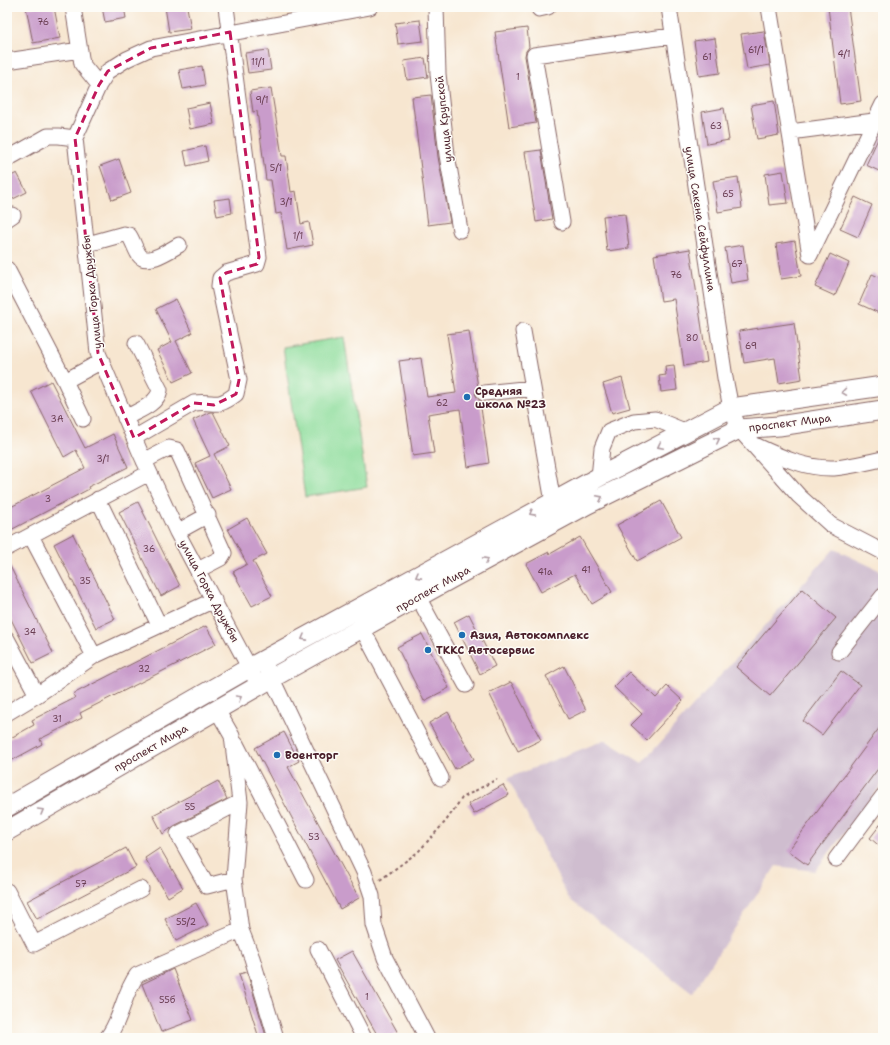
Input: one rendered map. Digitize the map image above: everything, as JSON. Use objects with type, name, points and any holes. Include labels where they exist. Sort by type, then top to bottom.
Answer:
[{"type":"main road","name":"проспект Мира","points":[[7,807],[256,664],[599,477],[731,408],[882,384]]},
{"type":"main road","name":"проспект Мира","points":[[7,831],[266,682],[418,597],[588,504],[739,429],[779,426],[883,410]]},
{"type":"street","points":[[73,7],[82,64],[99,85]]},
{"type":"street","points":[[134,438],[194,403],[204,402],[214,405],[226,402],[236,394],[239,380],[219,286],[220,278],[226,273],[256,264],[260,257],[226,7]]},
{"type":"street","points":[[7,159],[48,136],[75,138],[99,85],[108,71],[127,59],[151,48],[370,7]]},
{"type":"street","name":"улица Крупской","points":[[436,7],[438,74],[447,155],[460,230]]},
{"type":"street","name":"улица Сакена Сейфуллина","points":[[668,7],[725,378],[731,408],[739,429]]},
{"type":"street","points":[[769,7],[810,255],[883,104]]},
{"type":"street","points":[[562,222],[534,55],[672,36]]},
{"type":"street","points":[[7,61],[80,50]]},
{"type":"street","points":[[790,132],[874,121]]},
{"type":"street","name":"улица Горка Дружбы","points":[[75,138],[88,244],[98,352],[146,467],[177,532],[214,600],[266,682],[364,872],[372,896],[374,925],[385,958],[427,1038]]},
{"type":"street","points":[[88,244],[124,234],[129,235],[140,257],[144,259],[151,259],[179,245]]},
{"type":"street","points":[[9,277],[65,381],[83,419]]},
{"type":"street","points":[[523,331],[553,502]]},
{"type":"street","points":[[125,418],[152,403],[159,397],[160,390],[136,343]]},
{"type":"street","points":[[65,381],[102,362]]},
{"type":"street","points":[[484,393],[533,388]]},
{"type":"street","points":[[599,477],[602,448],[609,431],[634,421],[655,419],[687,432]]},
{"type":"street","points":[[739,429],[799,496],[831,525],[883,552]]},
{"type":"street","points":[[752,444],[781,457],[810,466],[834,468],[883,459]]},
{"type":"street","points":[[7,548],[98,499],[146,467],[169,448],[174,448],[177,450],[208,515],[224,553],[221,558],[198,570]]},
{"type":"street","points":[[98,499],[158,625]]},
{"type":"street","points":[[177,532],[208,515]]},
{"type":"street","points":[[31,536],[94,656]]},
{"type":"street","points":[[839,652],[883,596]]},
{"type":"street","points":[[418,597],[466,685]]},
{"type":"street","points":[[7,713],[37,696],[94,656],[214,600]]},
{"type":"street","points":[[362,628],[441,778]]},
{"type":"street","points":[[7,639],[37,696]]},
{"type":"street","points":[[217,710],[232,736],[306,880]]},
{"type":"street","points":[[232,736],[240,802],[234,879],[241,930],[252,958],[276,1038]]},
{"type":"street","points":[[836,859],[883,796]]},
{"type":"street","points":[[234,879],[207,886],[178,834],[240,802]]},
{"type":"street","points":[[7,891],[34,944],[140,888]]},
{"type":"street","points":[[108,1038],[116,1026],[131,983],[137,975],[241,930]]},
{"type":"street","points":[[318,949],[364,1038]]},
{"type":"path","points":[[369,887],[418,852],[446,821],[462,798],[497,779]]},
{"type":"highlighted area","points":[[230,32],[259,257],[257,264],[226,273],[220,278],[239,380],[236,394],[214,405],[194,403],[134,438],[98,353],[75,138],[99,85],[108,71],[151,48]]},
{"type":"shaded area","points":[[834,549],[883,572],[883,783],[815,871],[776,866],[692,993],[569,899],[508,778],[605,740],[642,763]]},
{"type":"green space","points":[[344,337],[367,487],[305,497],[283,347]]},
{"type":"building","points":[[26,7],[54,7],[60,38],[33,43]]},
{"type":"building","points":[[102,7],[124,7],[126,18],[105,22]]},
{"type":"building","points":[[165,7],[187,7],[191,29],[169,32]]},
{"type":"building","points":[[828,7],[848,7],[861,101],[840,104]]},
{"type":"building","points":[[420,20],[423,41],[398,44],[395,23]]},
{"type":"building","points":[[527,28],[529,47],[525,56],[536,123],[509,127],[495,32]]},
{"type":"building","points":[[764,31],[770,65],[747,69],[741,34]]},
{"type":"building","points":[[715,38],[720,73],[699,76],[694,41]]},
{"type":"building","points":[[268,50],[271,70],[248,73],[245,53]]},
{"type":"building","points":[[425,58],[428,77],[407,80],[404,61]]},
{"type":"building","points":[[202,66],[205,85],[183,89],[179,70]]},
{"type":"building","points":[[271,88],[282,156],[286,156],[291,192],[296,191],[301,224],[309,222],[313,245],[287,250],[281,213],[276,214],[271,180],[266,180],[257,111],[253,112],[250,91]]},
{"type":"building","points":[[431,95],[438,157],[450,222],[428,225],[412,97]]},
{"type":"building","points":[[774,101],[779,135],[757,139],[751,105]]},
{"type":"building","points":[[210,103],[214,124],[190,129],[186,108]]},
{"type":"building","points":[[724,108],[729,140],[707,144],[702,112]]},
{"type":"building","points":[[883,128],[883,163],[879,171],[866,165]]},
{"type":"building","points":[[205,146],[208,161],[187,166],[184,151]]},
{"type":"building","points":[[541,150],[552,219],[536,222],[525,152]]},
{"type":"building","points":[[119,159],[131,193],[112,200],[100,166]]},
{"type":"building","points":[[783,171],[788,203],[769,205],[765,174]]},
{"type":"building","points":[[17,173],[27,192],[7,202],[7,178]]},
{"type":"building","points":[[738,177],[742,208],[718,212],[713,181]]},
{"type":"building","points":[[855,197],[872,205],[858,237],[840,229]]},
{"type":"building","points":[[230,198],[232,213],[217,216],[214,200]]},
{"type":"building","points":[[625,214],[629,248],[607,251],[603,216]]},
{"type":"building","points":[[795,241],[801,276],[781,279],[776,244]]},
{"type":"building","points":[[743,245],[748,280],[731,283],[725,248]]},
{"type":"building","points":[[690,249],[707,362],[684,366],[674,299],[661,301],[654,255]]},
{"type":"building","points":[[830,254],[849,263],[835,296],[815,287]]},
{"type":"building","points":[[872,274],[883,279],[883,303],[879,313],[859,304]]},
{"type":"building","points":[[176,299],[192,333],[176,341],[192,373],[173,382],[157,350],[172,342],[156,309]]},
{"type":"building","points":[[794,323],[802,379],[779,383],[775,358],[744,363],[739,331]]},
{"type":"building","points":[[469,331],[478,387],[475,394],[480,401],[489,463],[468,467],[460,409],[428,414],[434,453],[413,456],[399,361],[421,358],[427,397],[456,393],[447,334]]},
{"type":"building","points":[[674,365],[677,390],[661,392],[659,376],[666,375],[665,366]]},
{"type":"building","points":[[622,378],[630,408],[612,413],[603,384]]},
{"type":"building","points":[[51,381],[85,448],[113,434],[128,467],[88,487],[89,489],[7,532],[7,509],[85,468],[76,450],[64,457],[31,391]]},
{"type":"building","points":[[213,412],[230,446],[214,454],[231,489],[212,498],[195,463],[210,456],[193,420]]},
{"type":"building","points":[[661,501],[681,537],[637,561],[617,525]]},
{"type":"building","points":[[138,502],[180,586],[161,596],[119,512]]},
{"type":"building","points":[[247,518],[267,554],[253,561],[272,596],[252,606],[233,572],[247,564],[228,529]]},
{"type":"building","points":[[73,534],[115,619],[96,628],[54,544]]},
{"type":"building","points":[[580,537],[612,592],[592,604],[575,574],[541,592],[526,564],[549,552],[550,554]]},
{"type":"building","points":[[7,560],[53,653],[33,663],[7,611]]},
{"type":"building","points":[[802,589],[836,618],[770,696],[736,667]]},
{"type":"building","points":[[469,614],[495,666],[480,674],[454,622]]},
{"type":"building","points":[[206,626],[216,644],[80,713],[82,718],[40,739],[42,744],[7,763],[7,740],[34,725],[32,720],[75,698],[73,694]]},
{"type":"building","points":[[422,634],[449,688],[424,701],[397,647]]},
{"type":"building","points":[[564,666],[586,710],[568,719],[546,676]]},
{"type":"building","points":[[841,671],[860,685],[822,735],[803,721]]},
{"type":"building","points":[[629,672],[656,698],[667,686],[683,701],[647,740],[631,725],[642,714],[614,687]]},
{"type":"building","points":[[511,682],[541,740],[518,751],[489,693]]},
{"type":"building","points":[[448,712],[474,759],[455,769],[429,723]]},
{"type":"building","points":[[883,723],[883,762],[807,865],[788,851]]},
{"type":"building","points":[[284,732],[299,761],[288,767],[359,898],[340,909],[255,748]]},
{"type":"building","points":[[218,781],[227,799],[174,826],[163,834],[153,815]]},
{"type":"building","points":[[503,785],[509,795],[474,814],[468,804]]},
{"type":"building","points":[[883,821],[883,849],[870,838]]},
{"type":"building","points":[[126,848],[136,867],[37,919],[27,901]]},
{"type":"building","points":[[160,848],[183,888],[168,897],[145,858]]},
{"type":"building","points":[[196,903],[208,925],[176,941],[165,919]]},
{"type":"building","points":[[352,951],[398,1033],[390,1038],[379,1038],[335,960]]},
{"type":"building","points":[[173,969],[193,1020],[161,1032],[142,984]]},
{"type":"building","points":[[247,972],[266,1036],[263,1038],[259,1038],[239,974]]},
{"type":"place","name":"Средняя школа №23","points":[[467,397]]},
{"type":"place","name":"Азия, Автокомплекс","points":[[462,635]]},
{"type":"place","name":"ТККС Автосервис","points":[[428,650]]},
{"type":"place","name":"Военторг","points":[[277,755]]}]
